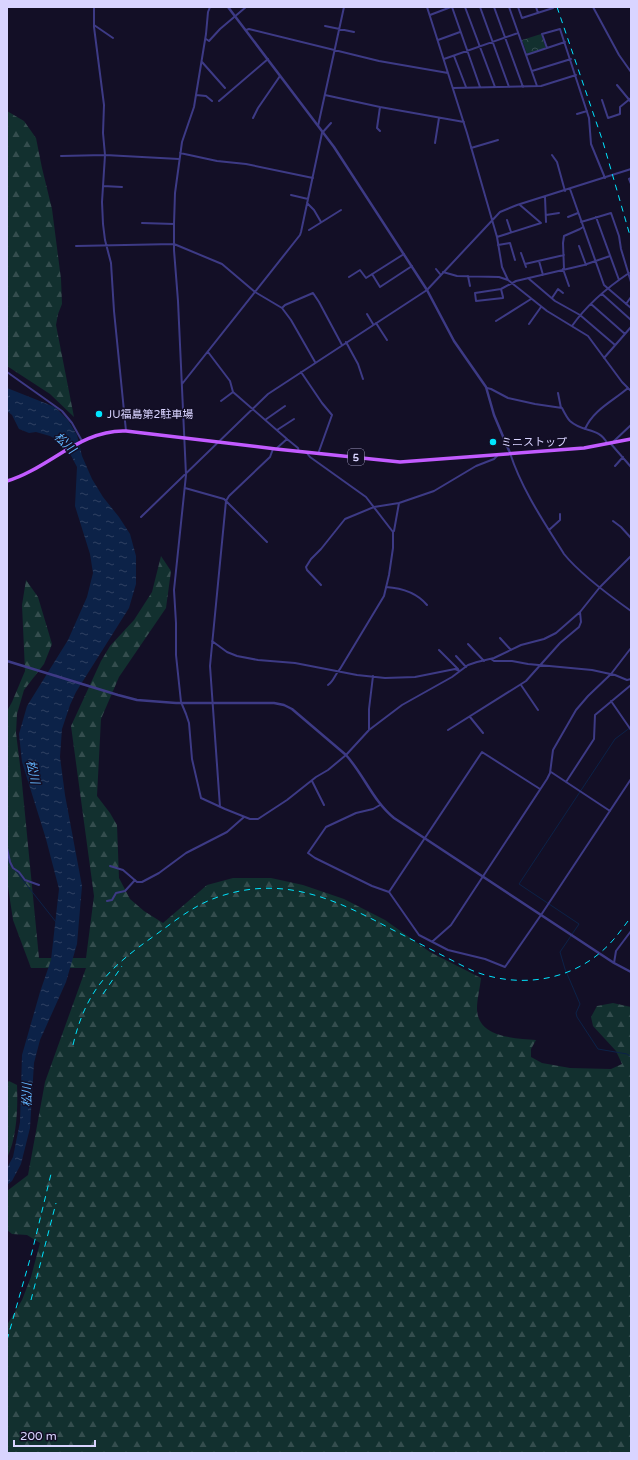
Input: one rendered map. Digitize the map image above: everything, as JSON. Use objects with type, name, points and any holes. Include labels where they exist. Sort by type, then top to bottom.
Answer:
[{"type":"main road","name":"5","points":[[7,481],[18,477],[82,442],[103,433],[126,431],[299,452],[400,462],[584,448],[631,439]]},
{"type":"street","points":[[94,7],[94,25],[103,95],[102,133],[105,155],[102,214],[106,246],[111,263],[114,311],[126,431]]},
{"type":"street","points":[[210,7],[194,107],[182,142],[179,159],[174,224],[186,475],[173,593],[176,623],[176,655],[181,703],[188,723],[192,759],[201,798],[252,820],[258,819],[328,770],[346,755],[369,730],[402,705],[466,666],[492,659],[521,645],[553,634],[580,612],[600,587],[631,556]]},
{"type":"street","points":[[228,7],[342,158],[427,290],[448,330],[487,388],[494,415],[520,480],[568,559],[600,587],[631,611]]},
{"type":"street","points":[[206,39],[209,41],[246,7]]},
{"type":"street","points":[[318,126],[344,7]]},
{"type":"street","points":[[427,7],[472,148],[497,236],[502,267],[508,280],[541,307],[588,336],[631,391]]},
{"type":"street","points":[[430,15],[451,7],[480,87]]},
{"type":"street","points":[[465,7],[495,88]]},
{"type":"street","points":[[480,7],[509,87]]},
{"type":"street","points":[[494,7],[522,87]]},
{"type":"street","points":[[509,7],[537,86]]},
{"type":"street","points":[[518,7],[522,18],[553,7]]},
{"type":"street","points":[[536,7],[538,13]]},
{"type":"street","points":[[593,7],[619,55],[631,72]]},
{"type":"street","points":[[94,25],[113,38]]},
{"type":"street","points":[[325,26],[354,32]]},
{"type":"street","points":[[547,48],[542,34],[560,29],[587,111],[591,144],[605,178]]},
{"type":"street","points":[[246,30],[379,61],[448,74]]},
{"type":"street","points":[[438,40],[460,32]]},
{"type":"street","points":[[444,59],[518,33]]},
{"type":"street","points":[[526,55],[565,42]]},
{"type":"street","points":[[454,56],[466,87]]},
{"type":"street","points":[[219,101],[268,59]]},
{"type":"street","points":[[532,71],[571,59]]},
{"type":"street","points":[[202,62],[225,88]]},
{"type":"street","points":[[253,118],[258,108],[280,76]]},
{"type":"street","points":[[453,88],[537,86],[550,84],[576,76]]},
{"type":"street","points":[[602,100],[608,118],[620,114],[620,107],[630,100],[617,85]]},
{"type":"street","points":[[196,95],[206,96],[212,101]]},
{"type":"street","points":[[325,95],[380,107],[464,122]]},
{"type":"street","points":[[380,107],[377,128],[380,131]]},
{"type":"street","points":[[577,114],[587,111]]},
{"type":"street","points":[[435,143],[439,118]]},
{"type":"street","points":[[182,384],[300,236],[322,132],[331,123]]},
{"type":"street","points":[[472,148],[498,140]]},
{"type":"street","points":[[180,153],[313,178]]},
{"type":"street","points":[[60,156],[105,155],[179,159]]},
{"type":"street","points":[[552,156],[557,162],[565,190]]},
{"type":"street","points":[[141,517],[268,394],[374,323],[427,290],[500,212],[631,169]]},
{"type":"street","points":[[631,178],[629,179],[631,184]]},
{"type":"street","points":[[103,186],[122,187]]},
{"type":"street","points":[[570,189],[604,284],[631,308]]},
{"type":"street","points":[[291,196],[308,199]]},
{"type":"street","points":[[545,197],[546,222]]},
{"type":"street","points":[[307,203],[314,210],[321,222]]},
{"type":"street","points":[[497,236],[541,223],[520,205]]},
{"type":"street","points":[[309,230],[341,210]]},
{"type":"street","points":[[568,217],[578,213]]},
{"type":"street","points":[[581,222],[608,213],[612,214],[631,282]]},
{"type":"street","points":[[546,214],[559,214]]},
{"type":"street","points":[[596,217],[619,280]]},
{"type":"street","points":[[507,220],[511,232]]},
{"type":"street","points":[[142,223],[174,224]]},
{"type":"street","points":[[569,286],[563,269],[564,236],[583,227]]},
{"type":"street","points":[[498,245],[510,243],[515,260]]},
{"type":"street","points":[[76,246],[174,244],[222,264],[255,292],[282,308],[291,320],[315,362]]},
{"type":"street","points":[[579,246],[586,264]]},
{"type":"street","points":[[521,253],[526,266],[564,255]]},
{"type":"street","points":[[349,277],[360,270],[366,278],[404,254]]},
{"type":"street","points":[[501,289],[504,296],[503,298],[476,301],[475,293],[501,289],[511,283],[596,262],[610,256]]},
{"type":"street","points":[[539,261],[543,275]]},
{"type":"street","points":[[372,274],[380,286],[412,266]]},
{"type":"street","points":[[436,269],[441,274]]},
{"type":"street","points":[[443,272],[454,276],[499,277],[508,280]]},
{"type":"street","points":[[572,326],[580,315],[608,288],[629,273]]},
{"type":"street","points":[[468,276],[470,286]]},
{"type":"street","points":[[528,278],[552,298],[580,315],[615,345]]},
{"type":"street","points":[[552,298],[558,289],[563,293]]},
{"type":"street","points":[[282,308],[289,302],[312,293],[319,302],[342,345]]},
{"type":"street","points":[[602,294],[631,320]]},
{"type":"street","points":[[626,304],[631,297]]},
{"type":"street","points":[[496,321],[531,299]]},
{"type":"street","points":[[591,304],[625,334]]},
{"type":"street","points":[[529,324],[541,307]]},
{"type":"street","points":[[367,314],[387,340]]},
{"type":"street","points":[[604,358],[631,327]]},
{"type":"street","points":[[346,342],[358,364],[363,379]]},
{"type":"street","points":[[208,352],[230,381],[233,392],[298,448],[299,452]]},
{"type":"street","points":[[7,372],[62,411],[72,423],[82,442]]},
{"type":"street","points":[[301,372],[332,415],[318,454]]},
{"type":"street","points":[[487,388],[508,398],[542,406],[561,408]]},
{"type":"street","points":[[585,429],[589,421],[603,406],[628,388]]},
{"type":"street","points":[[221,401],[233,392]]},
{"type":"street","points":[[558,392],[561,408],[570,421],[585,429],[602,434],[631,467]]},
{"type":"street","points":[[265,420],[285,406]]},
{"type":"street","points":[[277,430],[294,419]]},
{"type":"street","points":[[610,443],[631,425]]},
{"type":"street","points":[[220,807],[210,666],[227,500],[270,457],[274,449],[287,439]]},
{"type":"street","points":[[306,452],[310,457],[366,497],[393,532]]},
{"type":"street","points":[[321,585],[306,568],[345,519],[374,507],[399,503],[434,491],[476,466],[494,459],[498,454]]},
{"type":"street","points":[[615,466],[623,457]]},
{"type":"street","points":[[184,488],[227,500],[268,542]]},
{"type":"street","points":[[328,685],[333,681],[338,670],[384,596],[394,541],[393,532],[399,503]]},
{"type":"street","points":[[549,530],[560,520],[560,514]]},
{"type":"street","points":[[613,521],[631,538]]},
{"type":"street","points":[[386,587],[408,592],[417,596],[427,605]]},
{"type":"street","points":[[448,730],[521,685],[560,643],[579,627],[581,622],[580,612]]},
{"type":"street","points":[[500,638],[512,650]]},
{"type":"street","points":[[212,641],[226,652],[237,656],[258,660],[295,663],[338,670],[357,675],[385,678],[415,677],[438,674],[455,669],[459,670]]},
{"type":"street","points":[[468,644],[484,661]]},
{"type":"street","points":[[433,941],[449,928],[547,778],[550,771],[551,756],[576,710],[588,696],[612,674],[631,648]]},
{"type":"street","points":[[439,650],[459,670]]},
{"type":"street","points":[[456,656],[466,666]]},
{"type":"street","points":[[492,659],[494,661],[512,660],[539,665],[582,669],[612,674],[630,679],[631,685],[595,715],[594,739],[566,782]]},
{"type":"street","points":[[7,661],[137,700],[181,703],[267,702],[284,705],[296,712],[346,755],[353,763],[380,805],[394,818],[614,963],[631,972]]},
{"type":"street","points":[[369,730],[369,709],[373,676]]},
{"type":"street","points":[[521,685],[538,710]]},
{"type":"street","points":[[611,701],[631,730]]},
{"type":"street","points":[[470,716],[483,733]]},
{"type":"street","points":[[7,724],[7,735]]},
{"type":"street","points":[[389,892],[483,752],[540,789]]},
{"type":"street","points":[[550,771],[610,811]]},
{"type":"street","points":[[380,805],[373,809],[359,812],[326,827],[308,853],[315,858],[372,886],[389,892],[418,935],[452,951],[485,959],[505,967],[631,779]]},
{"type":"street","points":[[312,781],[324,805]]},
{"type":"street","points":[[110,866],[123,870],[135,880],[140,882],[153,877],[186,853],[231,829],[244,817]]},
{"type":"street","points":[[7,848],[13,868],[19,872],[25,880],[39,885]]},
{"type":"street","points":[[107,901],[112,900],[116,893],[127,890],[135,880]]},
{"type":"street","points":[[614,963],[616,951],[631,931]]},
{"type":"green space","points":[[541,34],[546,48],[527,54],[522,40]]},
{"type":"green space","points":[[7,111],[24,121],[36,138],[52,209],[61,279],[62,304],[56,325],[74,417],[50,394],[7,366]]},
{"type":"green space","points":[[161,556],[171,571],[166,608],[119,677],[101,719],[97,796],[117,825],[119,878],[130,899],[144,911],[163,923],[207,885],[233,878],[271,878],[303,885],[344,899],[385,920],[430,952],[481,978],[477,1009],[479,1019],[484,1026],[490,1031],[499,1035],[536,1040],[531,1049],[531,1057],[542,1063],[570,1068],[611,1069],[622,1064],[616,1051],[593,1026],[591,1017],[597,1006],[613,1003],[631,1007],[631,1453],[7,1453],[7,1325],[22,1300],[31,1277],[40,1243],[27,1235],[12,1234],[7,1230],[7,1191],[28,1175],[45,1082],[86,968],[31,968],[13,920],[7,880],[7,711],[25,671],[22,605],[26,580],[38,597],[52,644],[44,664],[24,690],[17,714],[16,733],[39,958],[86,958],[94,896],[71,726],[101,661],[110,646],[134,620],[152,592]]},
{"type":"green space","points":[[9,1081],[17,1085],[17,1103],[15,1132],[7,1158],[7,1083]]},
{"type":"water","name":"松川","points":[[7,388],[55,407],[68,420],[77,435],[82,456],[92,479],[130,534],[136,556],[136,584],[129,608],[76,692],[62,729],[60,757],[65,795],[82,886],[77,944],[66,982],[40,1040],[34,1063],[30,1128],[21,1164],[12,1181],[7,1185],[7,1168],[13,1157],[20,1122],[22,1055],[51,960],[59,889],[46,839],[22,762],[19,734],[27,706],[68,640],[87,597],[93,573],[90,554],[75,506],[77,467],[65,444],[50,436],[36,432],[29,433],[19,429],[12,415],[7,411]]},
{"type":"waterway","points":[[631,727],[615,739],[519,884],[579,924],[560,952],[565,969],[580,1004],[576,1013],[577,1017],[598,1049],[627,1054],[631,1057]]},
{"type":"waterway","points":[[7,860],[56,922]]},
{"type":"railway","points":[[557,7],[603,142],[631,239]]},
{"type":"railway","points":[[73,1045],[78,1026],[92,995],[112,970],[124,959],[194,908],[212,899],[244,890],[267,888],[289,890],[310,894],[331,901],[352,909],[471,970],[487,976],[504,979],[539,979],[555,976],[572,970],[601,952],[631,917]]},
{"type":"railway","points":[[103,994],[122,966]]},
{"type":"railway","points":[[7,1340],[32,1252],[51,1174]]},
{"type":"railway","points":[[31,1300],[56,1203]]},
{"type":"place","name":"JU福島第2駐車場","points":[[99,414]]},
{"type":"place","name":"ミニストップ","points":[[493,442]]}]
